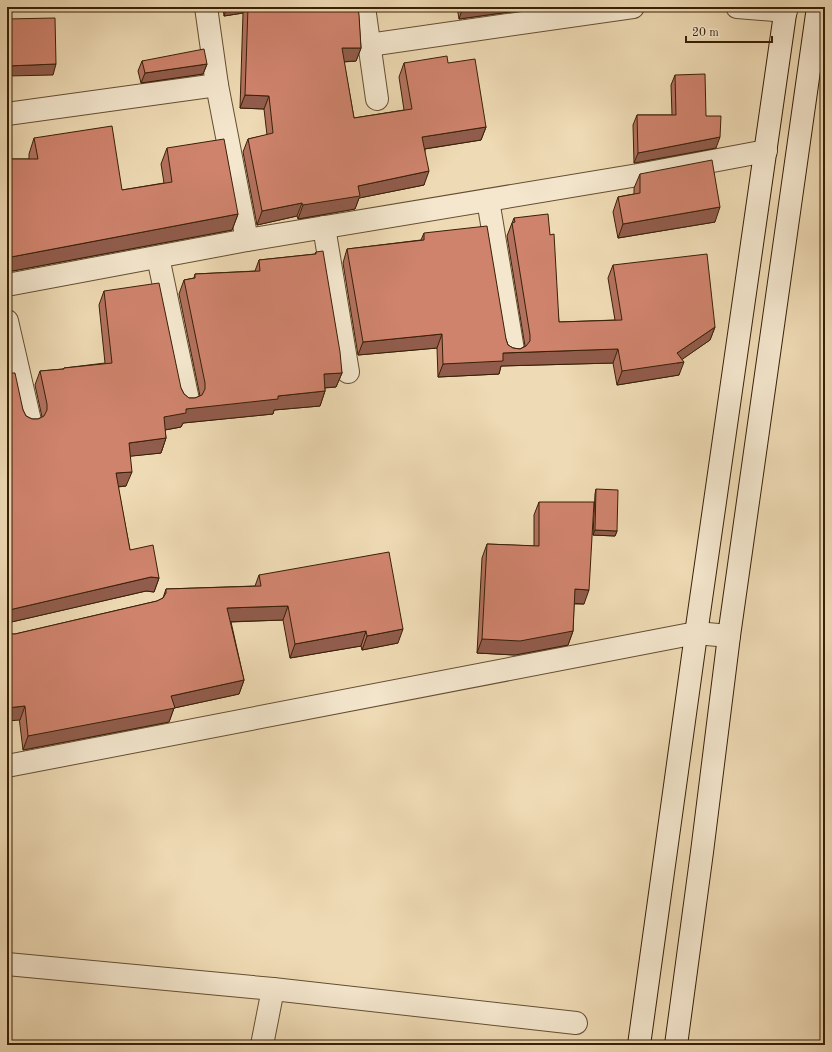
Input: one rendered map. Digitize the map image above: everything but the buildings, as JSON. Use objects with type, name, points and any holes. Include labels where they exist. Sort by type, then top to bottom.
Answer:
[{"type":"street","points":[[206,7],[217,85],[247,240]]},
{"type":"street","points":[[364,7],[377,99]]},
{"type":"street","points":[[370,45],[633,7]]},
{"type":"street","points":[[639,1045],[696,633],[786,9],[737,7]]},
{"type":"street","points":[[676,1045],[729,636],[818,7]]},
{"type":"street","points":[[7,114],[217,85]]},
{"type":"street","points":[[7,285],[247,240],[638,175],[766,151]]},
{"type":"street","points":[[488,200],[513,350]]},
{"type":"street","points":[[324,227],[348,372]]},
{"type":"street","points":[[158,257],[188,400]]},
{"type":"street","points":[[7,321],[30,421]]},
{"type":"street","points":[[7,766],[696,633],[729,636]]},
{"type":"street","points":[[7,964],[273,989],[576,1023]]},
{"type":"street","points":[[262,1045],[273,989]]}]
